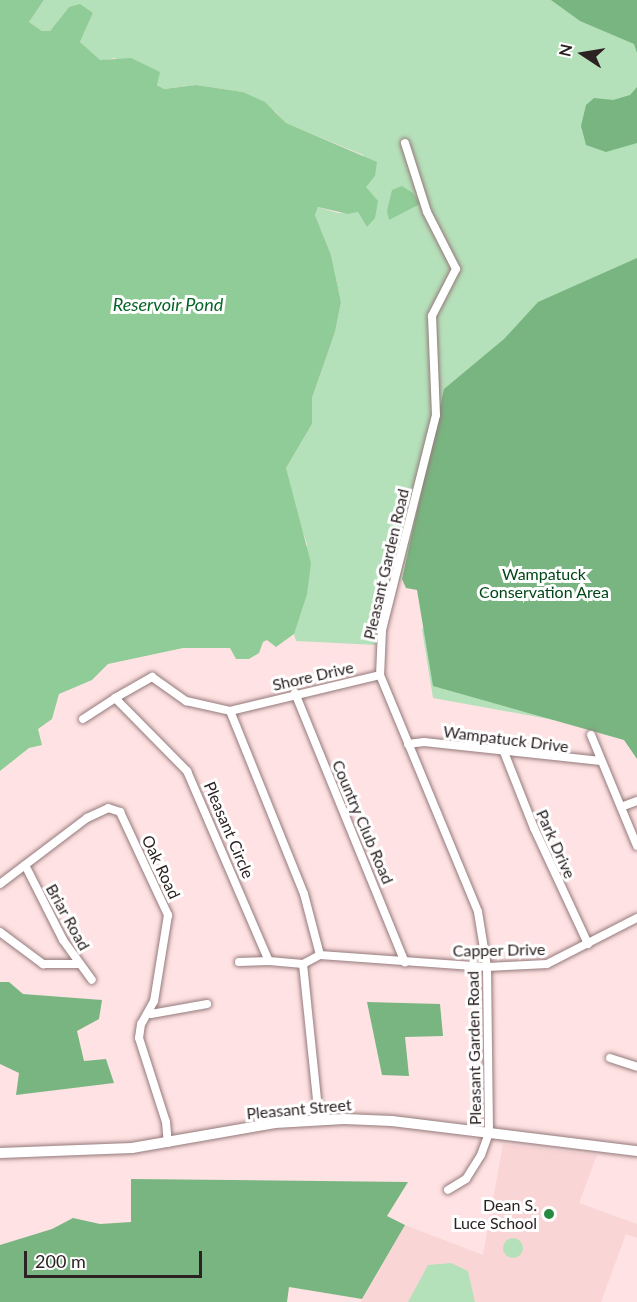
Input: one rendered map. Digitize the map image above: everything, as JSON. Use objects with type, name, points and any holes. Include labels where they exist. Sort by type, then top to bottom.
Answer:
[{"type":"main road","name":"Pleasant Street","points":[[0,1154],[168,1143],[319,1119],[392,1121],[637,1151]]},
{"type":"street","name":"Pleasant Garden Road","points":[[405,143],[427,212],[456,269],[432,316],[436,415],[382,630],[380,675],[478,912],[487,967],[489,1133]]},
{"type":"street","name":"Shore Drive","points":[[230,711],[295,693],[380,675]]},
{"type":"street","points":[[82,719],[152,677],[186,701],[230,711],[304,894],[320,955],[303,964],[269,961],[238,962]]},
{"type":"street","name":"Country Club Road","points":[[295,693],[405,962]]},
{"type":"street","name":"Pleasant Circle","points":[[115,698],[195,783],[269,961]]},
{"type":"street","points":[[591,735],[637,846]]},
{"type":"street","name":"Wampatuck Drive","points":[[408,744],[424,742],[601,761]]},
{"type":"street","name":"Park Drive","points":[[504,752],[534,828],[588,944]]},
{"type":"street","points":[[621,807],[637,801]]},
{"type":"street","name":"Oak Road","points":[[0,884],[87,818],[108,808],[120,813],[168,915],[151,1014],[141,1024],[139,1038],[166,1122],[168,1143]]},
{"type":"street","name":"Briar Road","points":[[25,865],[78,963],[92,980]]},
{"type":"street","name":"Capper Drive","points":[[320,955],[487,967],[547,964],[637,918]]},
{"type":"street","points":[[0,932],[35,961],[55,966],[78,963]]},
{"type":"street","points":[[303,964],[319,1119]]},
{"type":"street","points":[[151,1014],[207,1004]]},
{"type":"street","points":[[610,1058],[637,1067]]},
{"type":"street","points":[[448,1190],[466,1179],[482,1155],[489,1133]]},
{"type":"shaded area","name":"Dean S. Luce School","points":[[503,1144],[597,1155],[579,1203],[637,1224],[637,1238],[626,1234],[601,1302],[361,1302],[405,1225],[483,1255]]},
{"type":"green space","points":[[44,0],[577,0],[637,38],[637,735],[433,698],[422,630],[490,476],[413,532],[400,581],[391,582],[376,645],[296,641],[294,634],[307,544],[292,502],[286,468],[312,424],[312,398],[335,332],[341,302],[331,255],[315,215],[318,207],[338,213],[359,212],[367,227],[365,187],[375,176],[363,155],[285,123],[276,112],[243,92],[196,85],[164,89],[115,58],[100,61],[80,42],[93,13],[69,7],[50,31],[42,31],[29,22]]},
{"type":"green space","points":[[551,0],[637,0],[637,53],[634,44],[580,21]]},
{"type":"green space","points":[[637,87],[637,143],[606,152],[586,145],[581,126],[586,105],[594,98],[613,100],[630,95]]},
{"type":"green space","name":"Wampatuck Conservation Area","points":[[637,258],[637,759],[624,740],[433,686],[417,590],[406,588],[402,579],[444,389],[504,339],[538,302]]},
{"type":"green space","points":[[0,982],[9,982],[23,994],[102,1000],[99,1019],[77,1031],[84,1061],[106,1059],[114,1083],[16,1095],[19,1073],[0,1064]]},
{"type":"green space","points":[[367,1002],[440,1004],[443,1036],[405,1037],[409,1076],[382,1075]]},
{"type":"green space","points":[[131,1179],[408,1182],[387,1216],[405,1225],[362,1299],[289,1287],[287,1302],[0,1302],[0,1245],[52,1229],[73,1218],[100,1224],[131,1222]]},
{"type":"green space","points":[[513,1238],[520,1241],[523,1248],[520,1255],[513,1258],[506,1255],[503,1248],[506,1241]]},
{"type":"green space","points":[[451,1263],[468,1271],[475,1302],[408,1302],[428,1265]]},
{"type":"water","name":"Reservoir Pond","points":[[0,0],[44,0],[29,22],[42,31],[50,31],[69,7],[80,4],[93,13],[80,42],[100,60],[131,58],[160,72],[157,85],[164,89],[196,85],[243,92],[265,102],[286,123],[377,162],[375,176],[366,187],[378,201],[375,218],[367,227],[358,212],[348,214],[318,207],[315,215],[331,255],[341,302],[335,332],[312,398],[312,424],[286,468],[311,563],[307,594],[294,634],[276,647],[267,640],[263,642],[259,653],[249,659],[236,659],[230,648],[183,648],[108,664],[92,680],[59,694],[52,719],[38,729],[42,745],[29,748],[0,771]]},
{"type":"water","points":[[402,186],[413,193],[420,204],[389,220],[387,211],[392,190]]},
{"type":"place","name":"Dean S. Luce School","points":[[549,1214]]}]
